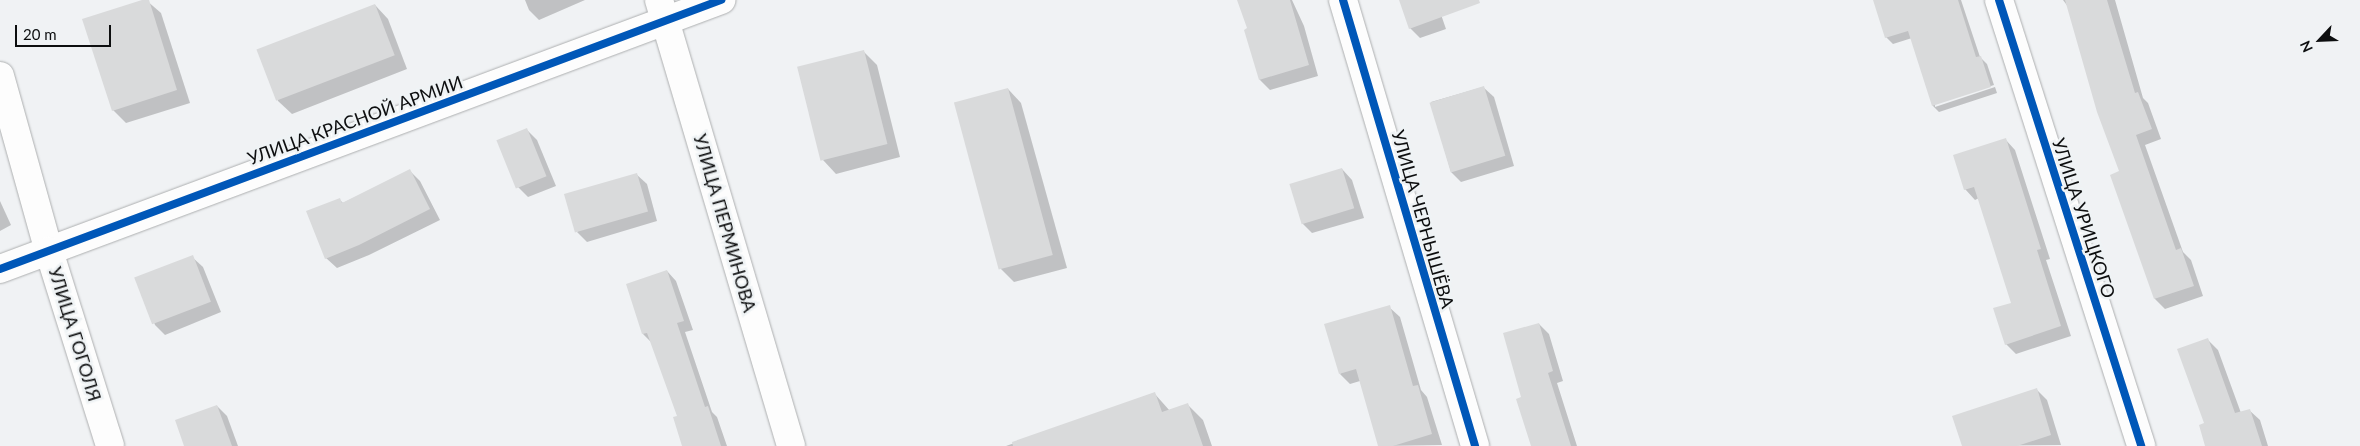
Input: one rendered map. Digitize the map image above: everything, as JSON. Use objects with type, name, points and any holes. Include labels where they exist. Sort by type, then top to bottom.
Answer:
[{"type":"street","name":"УЛИЦА КРАСНОЙ АРМИИ","points":[[0,269],[662,10],[721,0]]},
{"type":"street","name":"УЛИЦА ЧЕРНЫШЁВА","points":[[1343,0],[1475,446]]},
{"type":"street","name":"УЛИЦА УРИЦКОГО","points":[[1999,0],[2141,446]]},
{"type":"street","name":"УЛИЦА ПЕРМИНОВА","points":[[662,10],[791,446]]},
{"type":"street","name":"УЛИЦА ГОГОЛЯ","points":[[0,76],[49,250],[110,446]]},
{"type":"building","points":[[142,0],[149,0],[177,90],[112,111],[82,19]]},
{"type":"building","points":[[1237,0],[1290,0],[1309,65],[1259,80],[1244,30],[1247,28]]},
{"type":"building","points":[[1399,0],[1479,0],[1480,3],[1409,29]]},
{"type":"building","points":[[1873,0],[1958,0],[1976,57],[1981,56],[1991,87],[1932,106],[1908,31],[1885,38]]},
{"type":"building","points":[[2065,0],[2107,0],[2135,93],[2138,92],[2152,129],[2136,135],[2176,250],[2181,248],[2194,286],[2154,299],[2110,175],[2119,171],[2097,112]]},
{"type":"building","points":[[375,4],[395,55],[276,101],[256,50]]},
{"type":"building","points":[[864,50],[887,144],[821,161],[797,67]]},
{"type":"building","points":[[1484,86],[1505,156],[1451,172],[1429,103]]},
{"type":"building","points":[[1008,88],[1053,255],[999,270],[954,102]]},
{"type":"building","points":[[527,128],[546,176],[516,189],[496,140]]},
{"type":"building","points":[[2006,138],[2041,249],[2037,250],[2061,326],[2005,345],[1993,308],[2011,303],[1974,187],[1964,190],[1953,155]]},
{"type":"building","points":[[1342,168],[1354,208],[1302,224],[1289,184]]},
{"type":"building","points":[[410,169],[430,209],[359,245],[325,259],[306,211],[340,198],[342,203]]},
{"type":"building","points":[[637,173],[648,211],[575,232],[564,194]]},
{"type":"building","points":[[193,255],[211,302],[152,324],[134,278]]},
{"type":"building","points":[[667,270],[684,321],[677,323],[705,407],[708,406],[721,446],[682,446],[673,417],[677,416],[647,333],[642,334],[626,284]]},
{"type":"building","points":[[1390,305],[1413,386],[1418,385],[1432,434],[1393,446],[1378,446],[1356,369],[1339,374],[1324,324]]},
{"type":"building","points":[[1539,323],[1553,371],[1548,373],[1571,446],[1531,446],[1516,399],[1521,397],[1503,333]]},
{"type":"building","points":[[2208,338],[2235,413],[2250,409],[2262,446],[2205,446],[2199,425],[2204,423],[2177,349]]},
{"type":"building","points":[[2037,388],[2051,435],[2017,446],[1962,446],[1952,416]]},
{"type":"building","points":[[1155,392],[1162,412],[1188,403],[1203,446],[1013,446],[1012,442]]},
{"type":"building","points":[[217,405],[232,446],[184,446],[175,420]]},
{"type":"cycle path","points":[[0,269],[721,0]]},
{"type":"cycle path","points":[[1343,0],[1475,446]]},
{"type":"cycle path","points":[[1999,0],[2141,446]]}]
